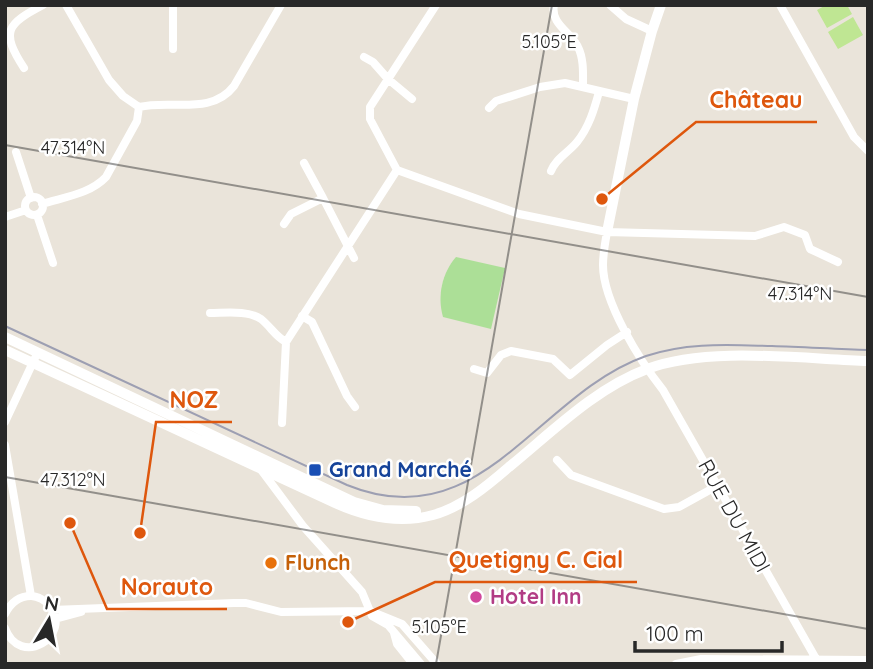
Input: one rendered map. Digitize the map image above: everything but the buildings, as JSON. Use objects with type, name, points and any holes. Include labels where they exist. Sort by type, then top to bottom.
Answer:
[{"type":"main road","points":[[607,232],[634,99],[661,5]]},
{"type":"main road","points":[[5,337],[36,358],[262,471],[355,512],[396,519],[415,519],[454,506],[490,484],[600,393],[647,369],[668,362],[721,356],[868,361]]},
{"type":"main road","points":[[5,350],[36,358],[354,502],[383,510],[410,512],[454,506]]},
{"type":"street","points":[[24,68],[14,54],[10,30],[16,20],[43,5]]},
{"type":"street","points":[[66,5],[109,80],[123,96],[139,107],[154,103],[206,104],[226,95],[234,86],[281,5]]},
{"type":"street","points":[[173,5],[173,49]]},
{"type":"street","points":[[436,5],[370,107],[369,115],[397,170],[519,214],[607,232],[755,236],[784,227],[805,234],[810,249],[838,262]]},
{"type":"street","points":[[554,5],[556,21],[575,41],[580,52],[583,86]]},
{"type":"street","points":[[610,5],[626,19],[652,31]]},
{"type":"street","points":[[780,5],[855,137],[868,150]]},
{"type":"street","points":[[364,57],[373,62],[412,99]]},
{"type":"street","points":[[489,108],[496,102],[565,83],[634,99]]},
{"type":"street","points":[[551,171],[554,163],[572,147],[588,126],[599,92]]},
{"type":"street","points":[[42,204],[91,189],[106,177],[137,121],[139,107]]},
{"type":"street","points":[[16,152],[31,198]]},
{"type":"street","points":[[304,163],[354,258]]},
{"type":"street","points":[[282,422],[286,342],[397,170]]},
{"type":"street","points":[[31,198],[42,204]]},
{"type":"street","points":[[31,198],[26,202],[26,210],[31,215],[41,212],[42,204]]},
{"type":"street","points":[[284,224],[291,214],[323,198]]},
{"type":"street","points":[[5,217],[26,210]]},
{"type":"street","points":[[37,215],[52,263]]},
{"type":"street","name":"RUE DU MIDI","points":[[607,232],[604,277],[615,310],[818,662]]},
{"type":"street","points":[[210,313],[255,316],[264,322],[275,337],[286,342]]},
{"type":"street","points":[[302,316],[312,322],[346,396],[355,407]]},
{"type":"street","points":[[474,369],[487,373],[501,355],[511,351],[553,359],[570,375],[627,332]]},
{"type":"street","points":[[5,422],[36,358]]},
{"type":"street","points":[[5,445],[31,596]]},
{"type":"street","points":[[557,460],[571,475],[664,509],[679,507],[717,486]]},
{"type":"street","points":[[262,471],[303,526],[362,592],[371,614],[381,620],[421,664]]},
{"type":"street","points":[[5,614],[15,601],[31,596],[37,597],[50,607],[55,619],[50,638],[33,647],[15,642],[5,628]]},
{"type":"street","points":[[50,607],[246,603],[281,612],[358,611],[402,624],[437,664]]},
{"type":"street","points":[[55,619],[78,612],[171,609],[173,606]]},
{"type":"street","points":[[394,622],[430,664]]},
{"type":"street","points":[[394,633],[397,644],[413,664]]},
{"type":"street","points":[[676,664],[701,659],[818,662],[868,660]]},
{"type":"green space","points":[[826,5],[847,5],[852,14],[827,28],[817,10]]},
{"type":"green space","points":[[853,17],[863,35],[838,49],[828,32]]},
{"type":"green space","points":[[456,257],[505,268],[491,329],[443,317],[442,285],[447,270]]},
{"type":"tram line","points":[[5,326],[347,485],[394,497],[435,493],[472,478],[506,455],[572,400],[607,375],[646,356],[677,348],[709,345],[868,350]]},
{"type":"place","name":"Château","points":[[602,199]]},
{"type":"place","name":"Grand Marché","points":[[315,470]]},
{"type":"place","name":"Norauto","points":[[70,523]]},
{"type":"place","name":"NOZ","points":[[140,533]]},
{"type":"place","name":"Flunch","points":[[271,563]]},
{"type":"place","name":"Hotel Inn","points":[[476,597]]},
{"type":"place","name":"Quetigny C. Cial","points":[[348,622]]}]
